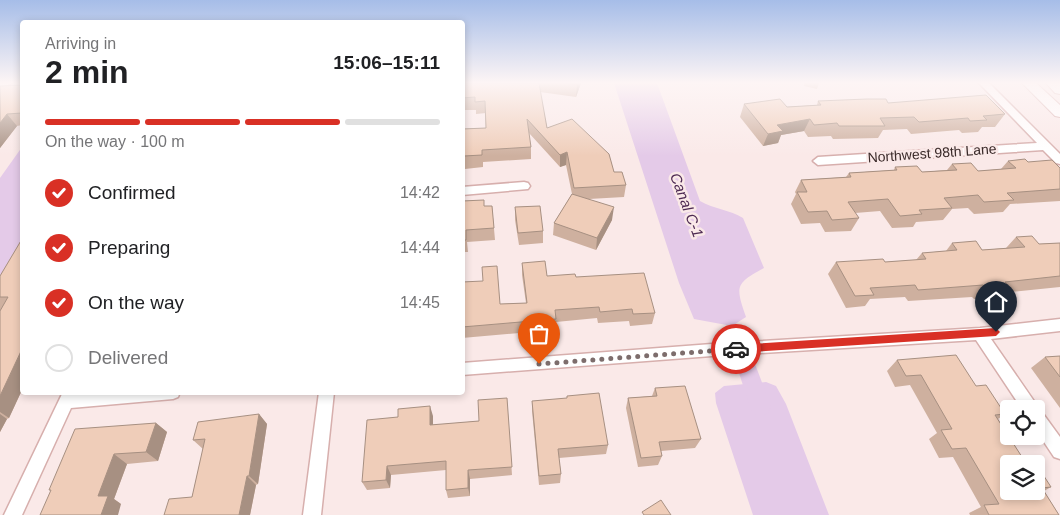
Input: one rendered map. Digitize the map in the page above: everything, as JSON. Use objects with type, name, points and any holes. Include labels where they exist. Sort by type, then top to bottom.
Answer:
[{"type":"street","points":[[1007,107],[1060,160]]},
{"type":"street","name":"Northwest 98th Lane","points":[[818,161],[1046,146]]},
{"type":"street","points":[[465,191],[524,186]]},
{"type":"street","points":[[465,369],[702,351],[980,334],[1060,326]]},
{"type":"street","points":[[980,334],[1025,400]]},
{"type":"street","points":[[13,515],[69,397],[111,395]]},
{"type":"street","points":[[312,515],[327,395]]},
{"type":"street","points":[[1045,429],[1060,451]]},
{"type":"water","points":[[622,107],[666,107],[700,201],[743,218],[764,268],[754,273],[742,283],[739,293],[746,317],[732,326],[694,319],[679,283]]},
{"type":"water","points":[[20,150],[20,258],[0,292],[0,178]]},
{"type":"water","points":[[766,382],[776,386],[786,404],[829,515],[753,515],[716,403],[715,393],[724,386]]},
{"type":"building","points":[[0,107],[20,107],[20,113],[7,114],[0,123]]},
{"type":"building","points":[[485,107],[543,107],[547,128],[572,119],[609,154],[614,172],[622,172],[626,185],[574,188],[567,152],[560,155],[527,119],[531,147],[482,150],[482,155],[465,156],[465,129],[486,128]]},
{"type":"building","points":[[746,107],[998,107],[1005,114],[983,116],[987,120],[970,121],[968,118],[919,122],[914,117],[880,118],[885,126],[839,126],[837,123],[814,125],[810,119],[777,125],[783,131],[768,134]]},
{"type":"building","points":[[1025,159],[1028,162],[1052,160],[1060,168],[1060,189],[1007,193],[1014,200],[984,202],[978,195],[944,198],[952,208],[919,210],[922,214],[900,216],[888,199],[848,202],[859,218],[832,220],[827,211],[808,212],[797,192],[807,192],[801,180],[851,177],[849,173],[897,170],[895,167],[917,166],[922,172],[957,170],[952,164],[971,163],[978,171],[1016,168],[1008,161]]},
{"type":"building","points":[[572,194],[614,207],[597,238],[554,223]]},
{"type":"building","points":[[484,200],[484,206],[492,206],[494,228],[466,230],[465,240],[465,201]]},
{"type":"building","points":[[540,206],[543,231],[518,233],[515,207]]},
{"type":"building","points":[[1032,236],[1039,244],[1060,243],[1060,276],[1005,282],[1008,285],[985,287],[983,285],[918,290],[915,285],[870,288],[874,295],[855,296],[836,262],[883,259],[885,262],[926,259],[922,253],[957,250],[952,243],[976,241],[982,250],[1025,247],[1016,237]]},
{"type":"building","points":[[20,242],[20,353],[0,396],[0,311],[8,297],[0,297],[0,276]]},
{"type":"building","points":[[545,261],[547,276],[575,274],[576,277],[644,273],[655,313],[633,314],[632,309],[600,312],[599,307],[555,310],[556,319],[465,327],[465,282],[483,281],[482,267],[497,266],[500,304],[527,303],[522,263]]},
{"type":"building","points":[[956,355],[976,386],[986,385],[1000,406],[1000,414],[995,415],[1000,423],[1000,445],[1014,445],[1021,455],[1000,455],[1000,500],[1045,500],[1045,493],[1059,515],[989,515],[984,505],[999,504],[966,448],[952,449],[941,430],[952,429],[921,375],[906,376],[897,360]]},
{"type":"building","points":[[1060,356],[1060,377],[1045,357]]},
{"type":"building","points":[[685,386],[701,439],[659,442],[662,456],[641,458],[628,398],[657,396],[655,388]]},
{"type":"building","points":[[599,393],[608,445],[558,449],[561,474],[539,476],[532,401]]},
{"type":"building","points":[[507,398],[512,467],[468,470],[468,488],[446,490],[446,461],[387,466],[386,480],[362,482],[367,420],[398,417],[398,409],[430,406],[430,425],[479,421],[478,400]]},
{"type":"building","points":[[259,414],[249,476],[247,476],[239,515],[164,515],[169,499],[192,497],[205,439],[193,440],[198,422]]},
{"type":"building","points":[[156,423],[146,452],[114,454],[98,496],[108,496],[101,515],[40,515],[75,429]]},
{"type":"building","points":[[1045,478],[1051,487],[1045,488]]},
{"type":"building","points":[[661,500],[671,515],[644,515],[642,512]]},
{"type":"waterway","name":"Canal C-1","points":[[748,370],[760,406]]},
{"type":"way so far","points":[[539,364],[736,349]]},
{"type":"route","points":[[736,349],[996,332]]}]
